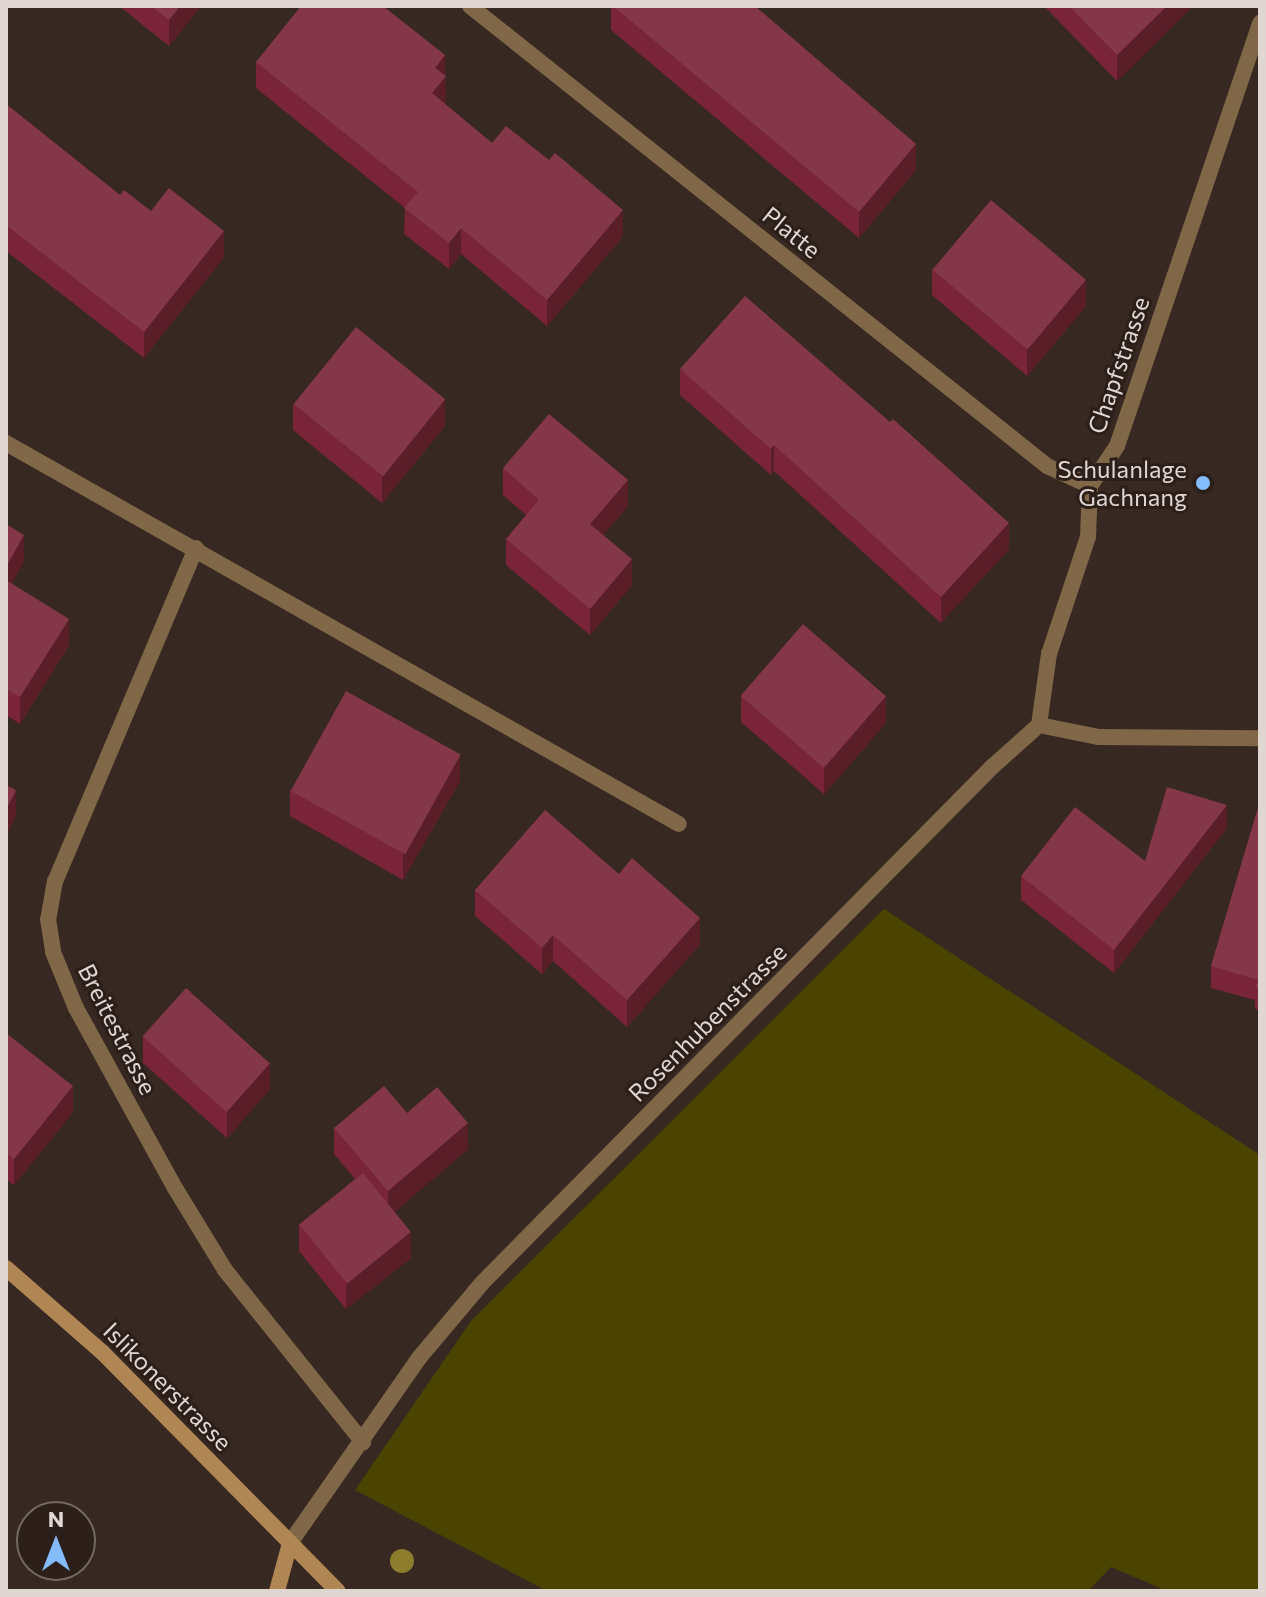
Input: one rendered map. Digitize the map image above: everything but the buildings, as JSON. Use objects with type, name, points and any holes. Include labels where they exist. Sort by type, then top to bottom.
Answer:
[{"type":"street","name":"Platte","points":[[470,6],[1047,466],[1090,486]]},
{"type":"street","name":"Chapfstrasse","points":[[1090,486],[1117,446],[1260,23]]},
{"type":"street","points":[[6,443],[679,824]]},
{"type":"street","points":[[1090,486],[1088,537],[1049,654],[1039,725],[1098,737],[1260,738]]},
{"type":"street","name":"Breitestrasse","points":[[196,548],[55,881],[48,919],[53,952],[76,1008],[175,1188],[225,1270],[363,1442]]},
{"type":"street","name":"Rosenhubenstrasse","points":[[290,1543],[419,1358],[483,1282],[992,767],[1039,725]]},
{"type":"street","name":"Islikonerstrasse","points":[[6,1268],[103,1353],[338,1591]]},
{"type":"street","points":[[277,1591],[290,1543]]},
{"type":"shaded area","points":[[884,909],[1260,1155],[1260,1591],[1167,1591],[1111,1567],[1088,1591],[547,1591],[355,1490],[471,1321]]},
{"type":"place","name":"Schulanlage Gachnang","points":[[1203,483]]}]
